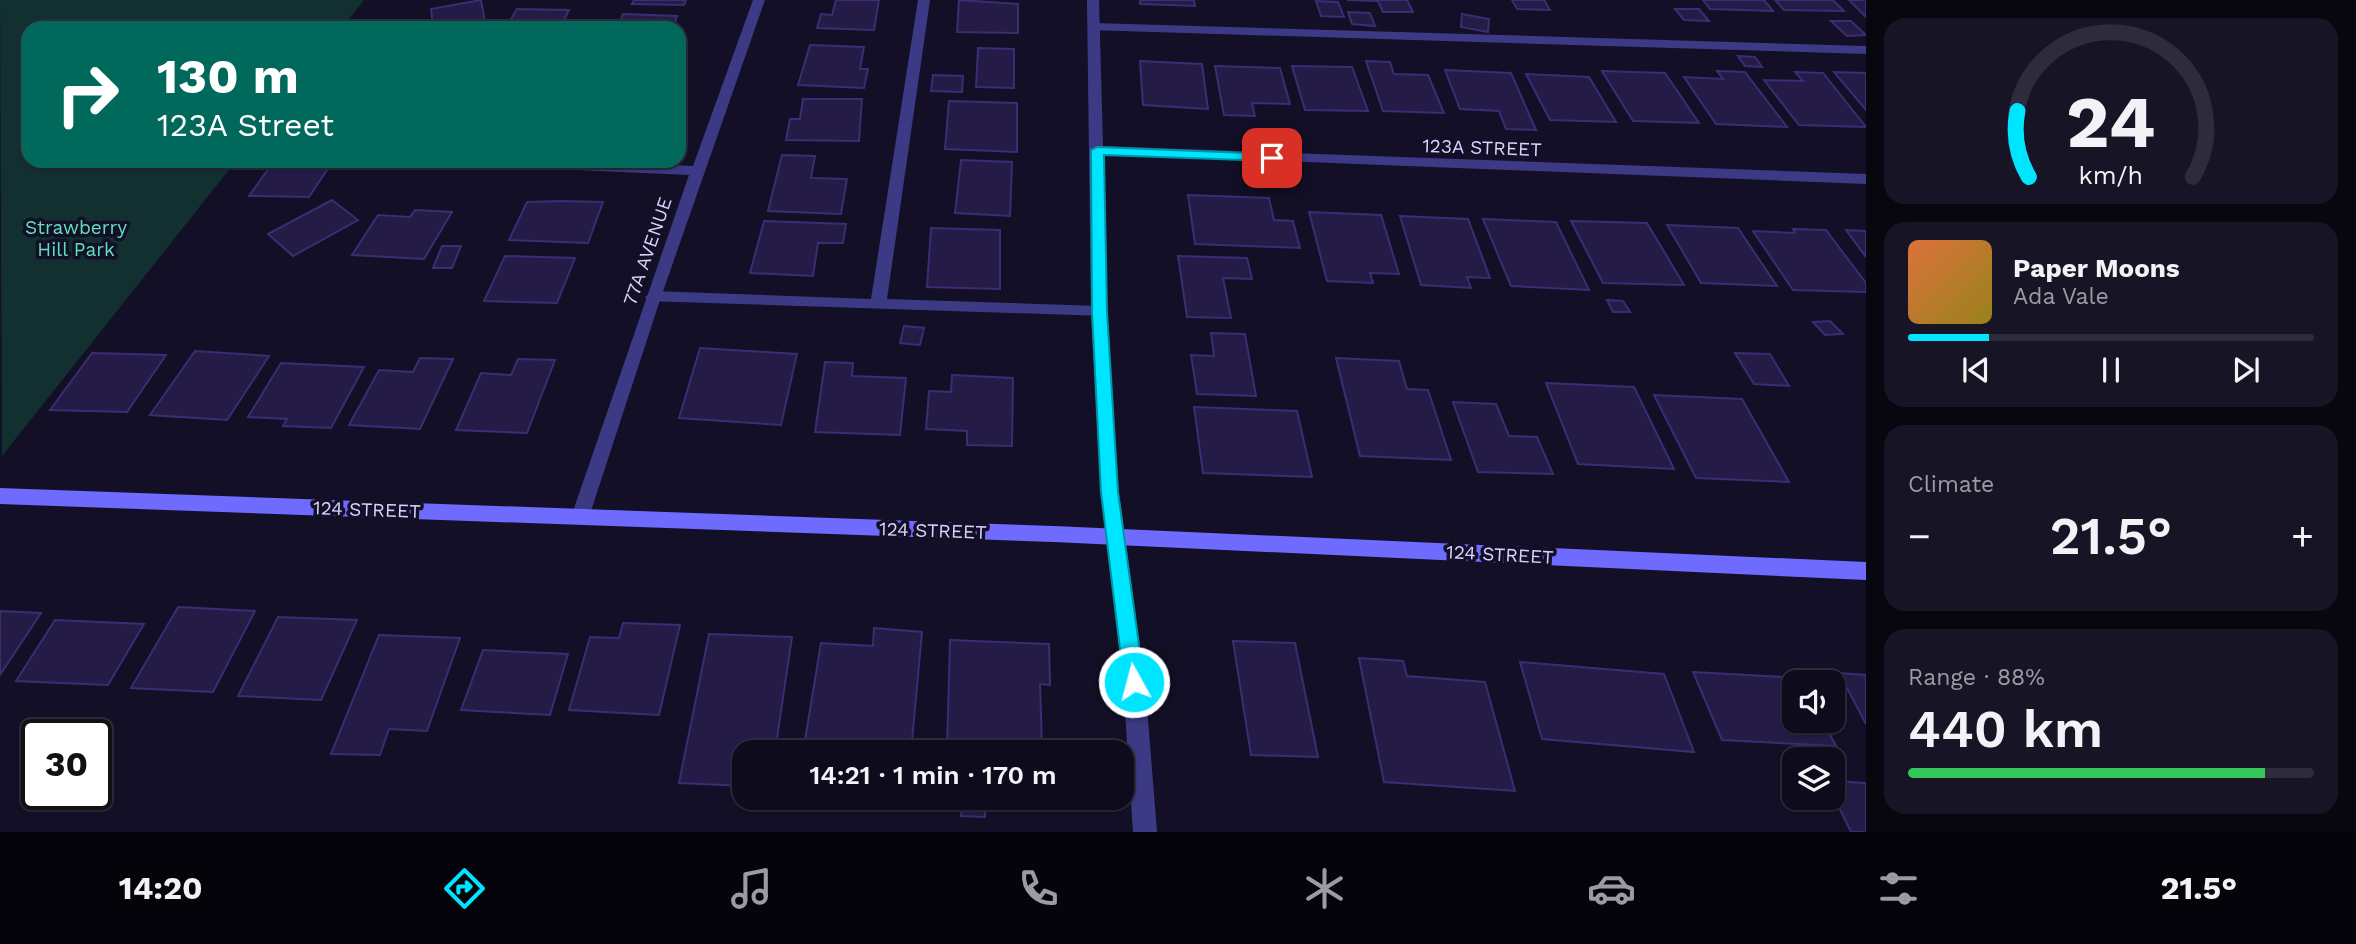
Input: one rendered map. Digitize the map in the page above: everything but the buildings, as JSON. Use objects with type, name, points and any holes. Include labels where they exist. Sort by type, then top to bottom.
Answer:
[{"type":"street","name":"77A AVENUE","points":[[579,517],[653,296],[760,0]]},
{"type":"street","points":[[878,304],[924,0]]},
{"type":"street","points":[[1093,0],[1099,312],[1110,492],[1134,682],[1145,832]]},
{"type":"street","points":[[1094,27],[1866,50]]},
{"type":"street","name":"123A STREET","points":[[1097,150],[1866,180]]},
{"type":"street","points":[[630,168],[697,171]]},
{"type":"street","points":[[653,296],[1099,312]]},
{"type":"street","name":"124 STREET","points":[[0,496],[1116,537],[1866,571]]},
{"type":"green space","name":"Strawberry Hill Park","points":[[0,0],[364,0],[348,21],[21,21],[21,168],[230,168],[2,456]]},
{"type":"route","points":[[1134,682],[1110,492],[1099,312],[1097,150],[1272,158]]}]
